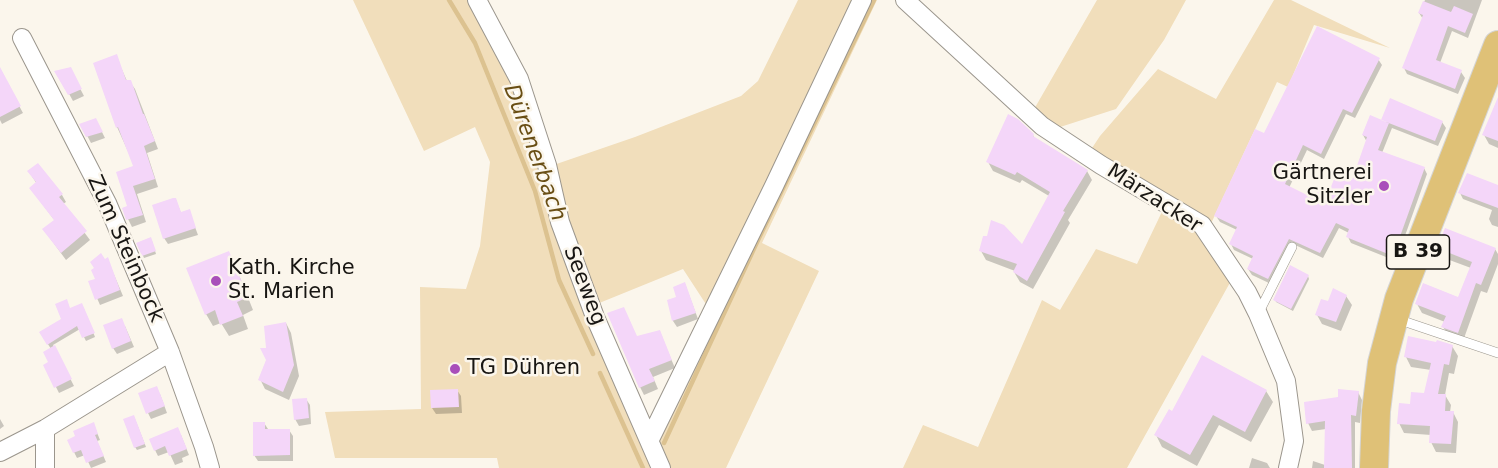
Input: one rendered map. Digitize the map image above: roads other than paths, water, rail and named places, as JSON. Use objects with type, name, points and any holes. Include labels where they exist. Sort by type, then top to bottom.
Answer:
[{"type":"main road","name":"B 39","points":[[1374,468],[1376,411],[1382,363],[1399,299],[1498,45]]},
{"type":"street","name":"Seeweg","points":[[477,0],[519,79],[547,165],[560,222],[595,317],[661,468]]},
{"type":"street","points":[[650,439],[862,0]]},
{"type":"street","name":"Märzacker","points":[[905,0],[1042,126],[1101,165],[1202,225],[1236,275],[1258,314],[1286,381],[1293,441],[1288,468]]},
{"type":"street","name":"Zum Steinbock","points":[[22,38],[107,203],[170,352],[210,468]]},
{"type":"street","points":[[0,452],[45,429],[170,352]]},
{"type":"street","points":[[45,429],[45,468]]},
{"type":"lane","points":[[1258,314],[1292,247]]},
{"type":"lane","points":[[1394,318],[1498,353]]},
{"type":"waterway","name":"Dürenerbach","points":[[449,0],[475,43],[535,191],[559,280],[593,354]]},
{"type":"waterway","points":[[664,443],[758,240],[874,0]]},
{"type":"waterway","name":"Dürenerbach","points":[[600,373],[643,468]]},
{"type":"place","name":"Gärtnerei Sitzler","points":[[1384,186]]},
{"type":"place","name":"Kath. Kirche St. Marien","points":[[216,281]]},
{"type":"place","name":"TG Dühren","points":[[455,369]]}]
